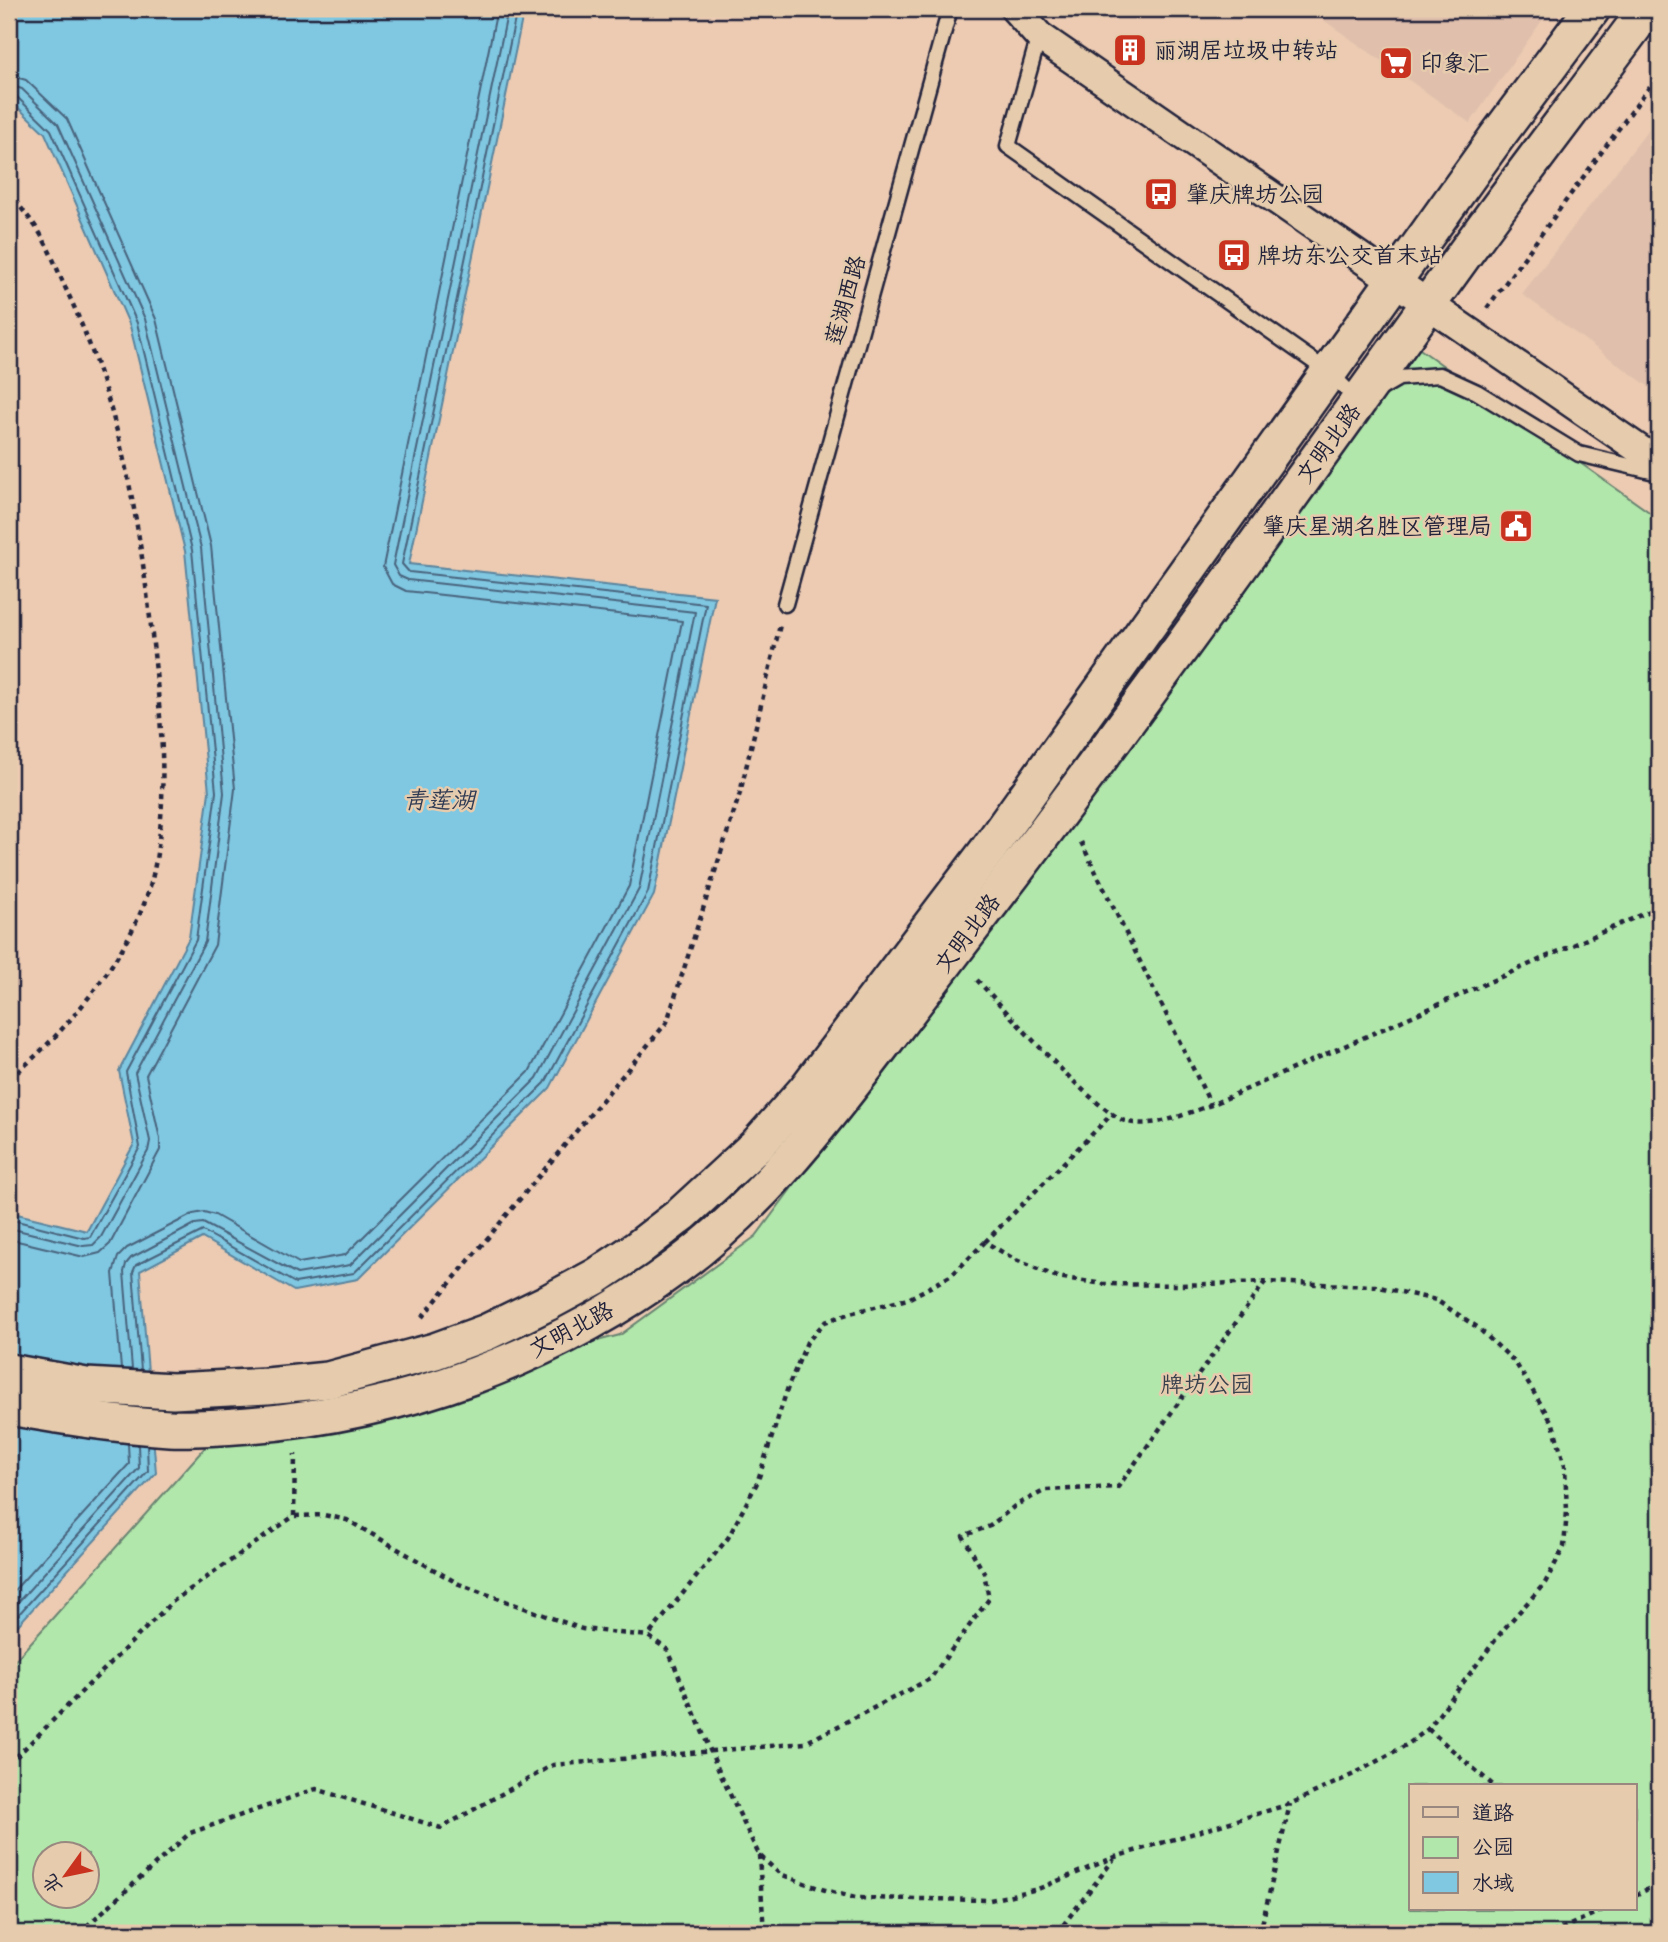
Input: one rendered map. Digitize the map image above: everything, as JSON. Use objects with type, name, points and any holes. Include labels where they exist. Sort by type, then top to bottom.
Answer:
[{"type":"street","points":[[1015,9],[1038,36],[1659,463]]},
{"type":"street","name":"文明北路","points":[[9,1372],[86,1385],[173,1391],[328,1380],[424,1354],[487,1332],[547,1303],[597,1276],[637,1249],[717,1183],[757,1145],[805,1091],[987,851],[1396,282],[1480,160],[1592,9]]},
{"type":"street","name":"文明北路","points":[[9,1407],[96,1422],[173,1428],[294,1422],[367,1408],[433,1391],[501,1366],[565,1336],[677,1267],[726,1226],[770,1184],[831,1113],[1064,807],[1647,9]]},
{"type":"lane","name":"莲湖西路","points":[[785,604],[950,9]]},
{"type":"lane","points":[[1038,36],[1008,146],[1330,373],[1358,402],[1399,378],[1440,375],[1477,392],[1579,454],[1659,473]]},
{"type":"path","points":[[1470,331],[1659,74]]},
{"type":"path","points":[[9,192],[39,232],[88,335],[124,453],[143,552],[162,728],[161,812],[154,872],[134,929],[86,1001],[27,1065],[9,1079]]},
{"type":"path","points":[[415,1325],[667,1021],[740,793],[785,604]]},
{"type":"path","points":[[1064,807],[1211,1105]]},
{"type":"path","points":[[952,954],[1090,1098],[1126,1122],[1158,1123],[1211,1105],[1659,907]]},
{"type":"path","points":[[648,1636],[728,1538],[757,1483],[788,1387],[807,1342],[825,1322],[908,1299],[952,1275],[1113,1113]]},
{"type":"path","points":[[759,1855],[780,1874],[855,1898],[990,1900],[1038,1889],[1115,1857],[1290,1804],[1354,1774],[1429,1729],[1503,1630],[1545,1583],[1564,1547],[1567,1511],[1565,1466],[1553,1424],[1515,1362],[1477,1327],[1436,1300],[1375,1286],[1265,1282],[1116,1284],[1057,1277],[1016,1260],[985,1242]]},
{"type":"path","points":[[79,1933],[190,1833],[316,1789],[441,1828],[552,1765],[805,1743],[930,1679],[989,1598],[984,1573],[964,1536],[990,1526],[1016,1505],[1046,1490],[1118,1487],[1265,1282]]},
{"type":"path","points":[[294,1422],[294,1516]]},
{"type":"path","points":[[9,1763],[172,1602],[294,1516],[324,1515],[347,1520],[460,1584],[582,1629],[648,1636],[668,1650],[759,1855],[764,1933]]},
{"type":"path","points":[[1429,1729],[1492,1784]]},
{"type":"path","points":[[1260,1933],[1290,1804]]},
{"type":"path","points":[[1057,1933],[1115,1857]]},
{"type":"path","points":[[1636,1895],[1659,1884]]},
{"type":"path","points":[[1552,1933],[1603,1910]]},
{"type":"shaded area","points":[[1308,9],[1550,9],[1470,123]]},
{"type":"shaded area","points":[[1659,116],[1659,394],[1522,294]]},
{"type":"green space","name":"牌坊公园","points":[[1417,347],[1659,519],[1659,1933],[9,1933],[9,1667],[210,1442],[620,1335],[756,1236]]},
{"type":"water","name":"青莲湖","points":[[9,9],[524,9],[409,564],[715,597],[654,895],[550,1088],[358,1279],[294,1291],[202,1238],[140,1271],[156,1473],[9,1635],[9,1212],[87,1231],[134,1144],[119,1071],[189,938],[209,792],[185,551],[130,326],[45,133],[9,99]]},
{"type":"place","name":"丽湖居垃圾中转站","points":[[1130,50]]},
{"type":"place","name":"印象汇","points":[[1396,63]]},
{"type":"place","name":"肇庆牌坊公园","points":[[1161,194]]},
{"type":"place","name":"牌坊东公交首末站","points":[[1234,255]]},
{"type":"place","name":"肇庆星湖名胜区管理局","points":[[1516,526]]}]
